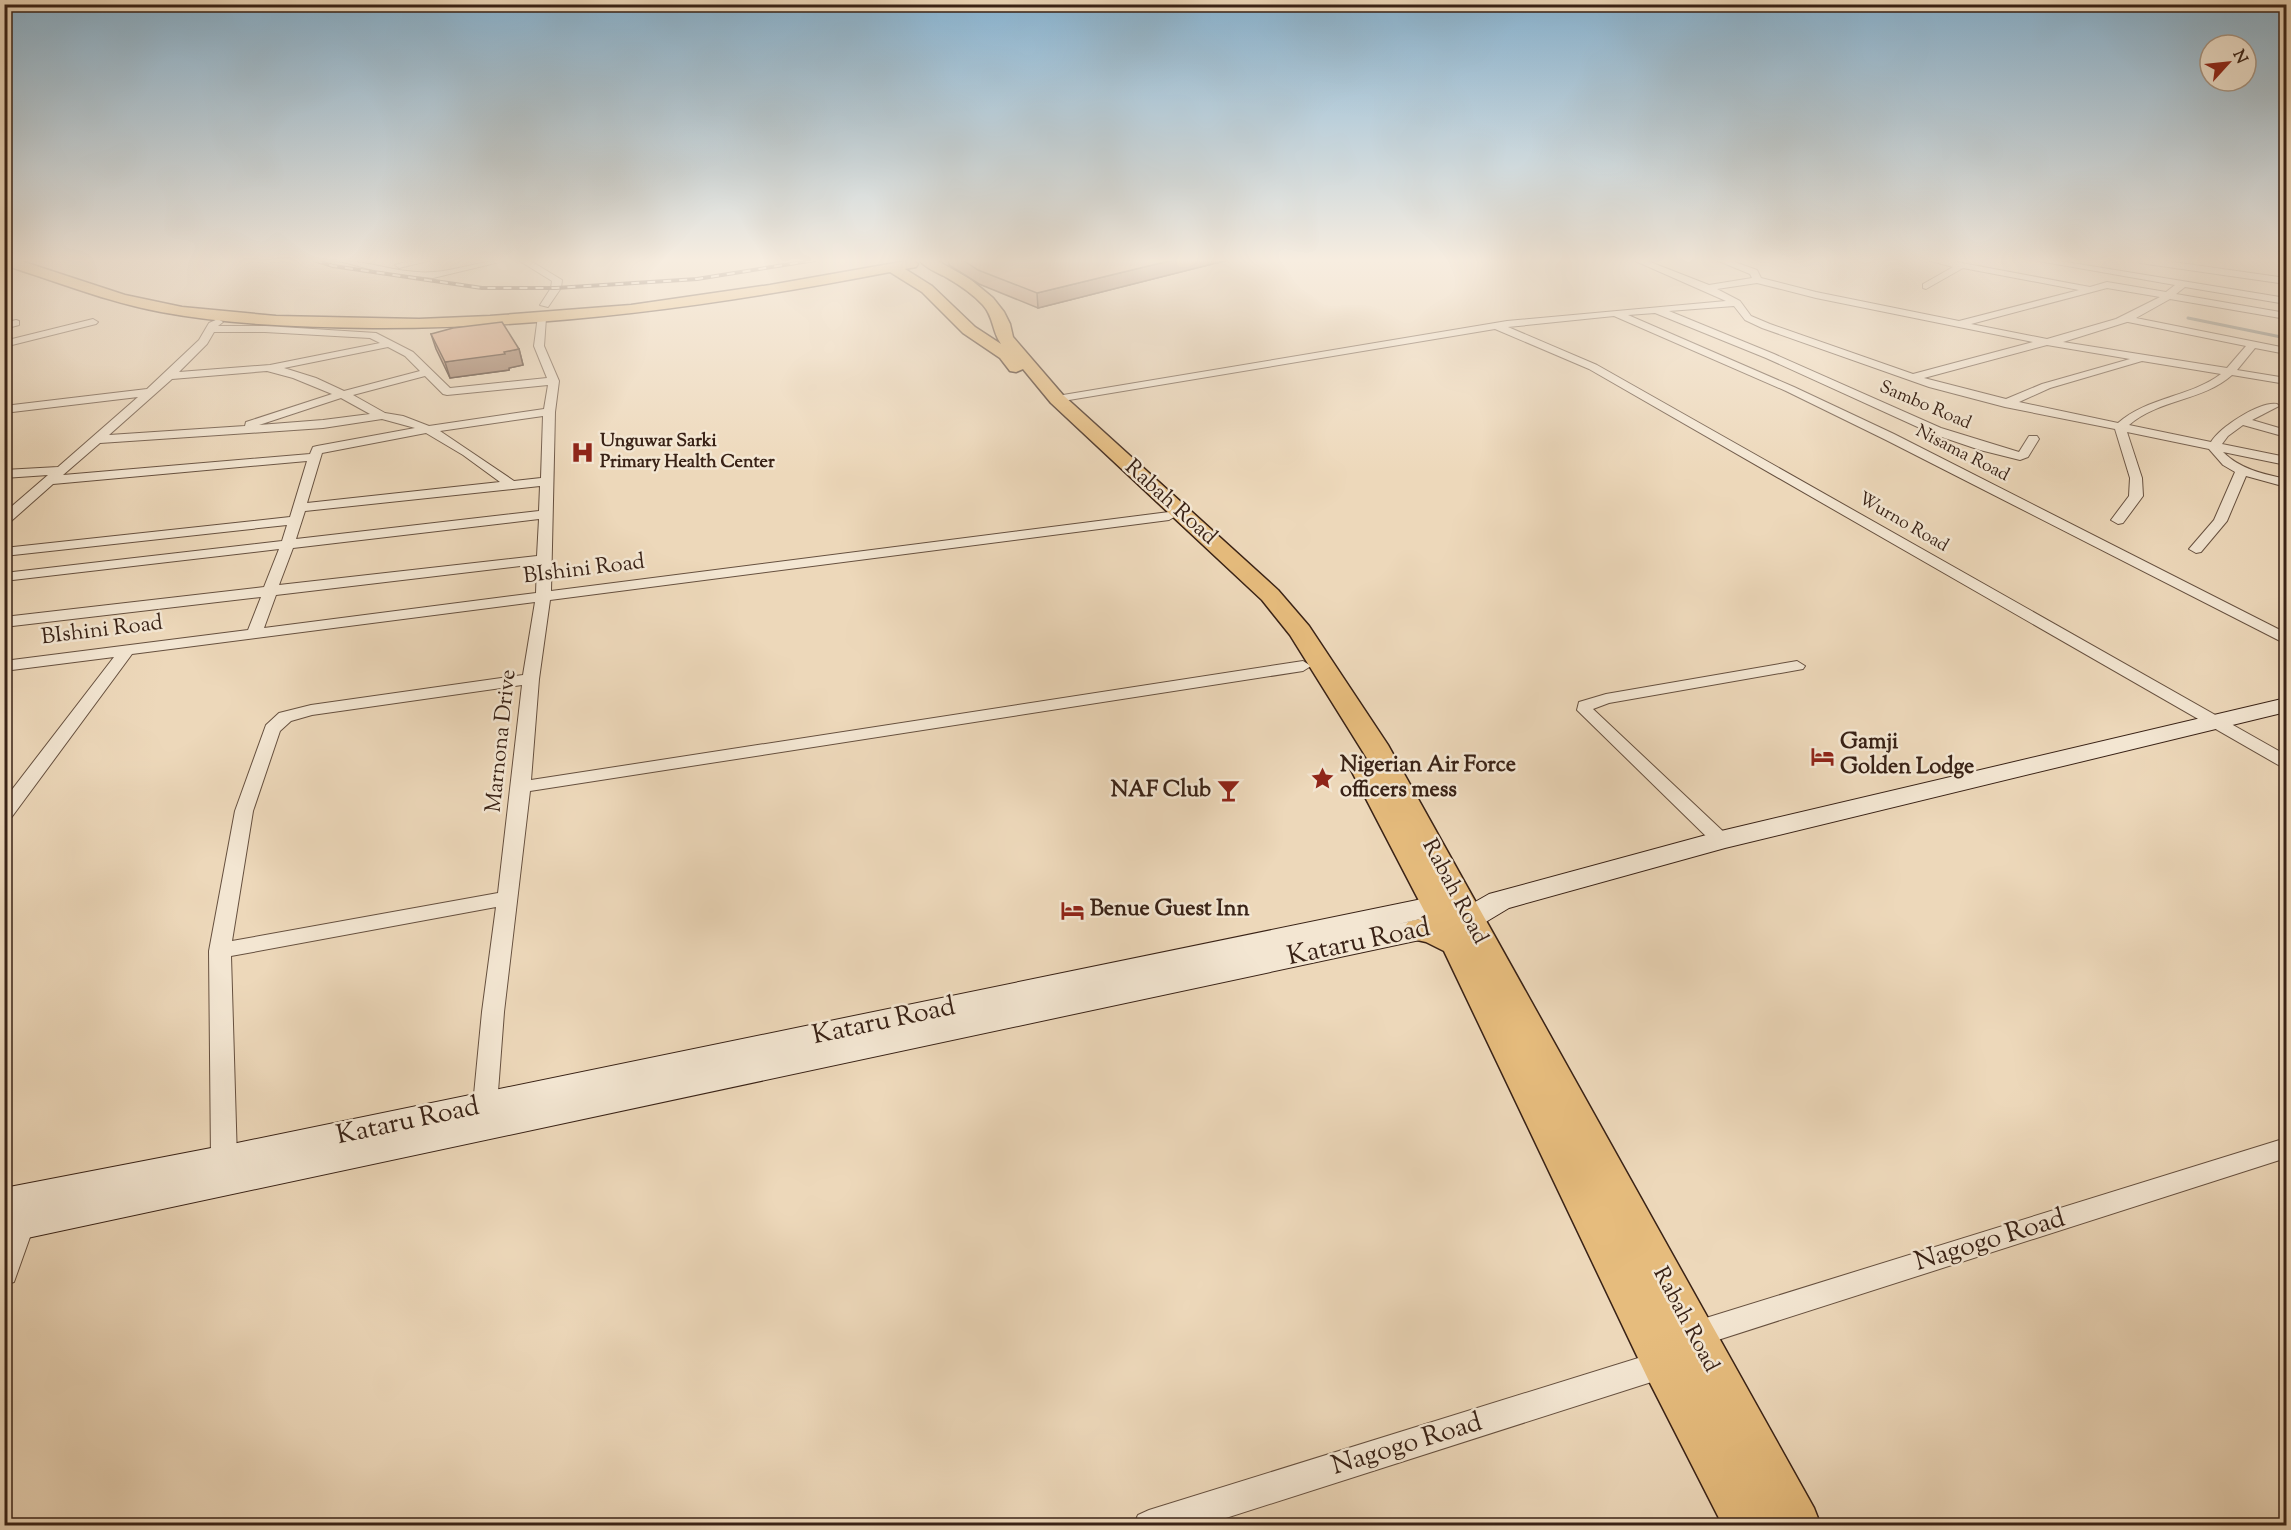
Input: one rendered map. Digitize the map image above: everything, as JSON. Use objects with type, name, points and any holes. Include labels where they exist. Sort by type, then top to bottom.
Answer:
[{"type":"main road","points":[[972,331],[1005,346]]},
{"type":"main road","points":[[1003,331],[1005,346]]},
{"type":"main road","name":"Rabah Road","points":[[1005,346],[1057,399],[1270,595],[1288,615],[1338,686],[1374,745],[1441,915],[1692,1335],[1796,1526]]},
{"type":"main road","name":"Rabah Road","points":[[1005,346],[1046,401],[1169,516],[1252,598],[1303,666],[1346,734],[1441,915],[1664,1364],[1750,1526]]},
{"type":"street","points":[[4,344],[55,331]]},
{"type":"street","points":[[4,520],[169,376],[203,342],[209,331]]},
{"type":"street","points":[[302,331],[372,335],[409,354],[447,392],[554,381],[539,346],[541,331]]},
{"type":"street","points":[[1057,399],[1464,331]]},
{"type":"street","name":"Wurno Road","points":[[1510,331],[1593,367],[2286,762]]},
{"type":"street","name":"Nisama Road","points":[[1659,331],[1790,389],[1890,437],[2286,639]]},
{"type":"street","name":"Sambo Road","points":[[1708,331],[1937,431],[1983,447],[2020,456],[2024,454],[2033,439]]},
{"type":"street","points":[[1781,331],[1912,378],[2005,404],[2286,461]]},
{"type":"street","points":[[1995,331],[2046,342],[2286,381]]},
{"type":"street","points":[[1912,378],[2084,331]]},
{"type":"street","points":[[2190,331],[2286,351]]},
{"type":"street","points":[[169,376],[267,368],[390,344]]},
{"type":"street","points":[[2120,427],[2132,415],[2213,384],[2230,372],[2253,344]]},
{"type":"street","points":[[2005,404],[2046,386],[2145,358]]},
{"type":"street","points":[[267,368],[343,394],[382,416]]},
{"type":"street","points":[[242,430],[260,419],[427,372]]},
{"type":"street","points":[[289,389],[310,381]]},
{"type":"street","name":"Marnona Drive","points":[[485,1106],[506,898],[521,787],[531,679],[543,597],[549,412],[554,381]]},
{"type":"street","points":[[4,410],[151,392]]},
{"type":"street","points":[[2214,447],[2218,438],[2241,422],[2273,406]]},
{"type":"street","points":[[254,634],[288,543],[317,450],[425,430],[549,412]]},
{"type":"street","points":[[99,439],[323,424],[382,416],[394,417],[453,444],[512,485]]},
{"type":"street","points":[[2241,422],[2286,434]]},
{"type":"street","points":[[2118,520],[2136,496],[2136,478],[2120,427]]},
{"type":"street","points":[[2214,447],[2219,457],[2242,471],[2286,483]]},
{"type":"street","points":[[51,480],[315,457]]},
{"type":"street","points":[[4,474],[64,470]]},
{"type":"street","points":[[2196,549],[2220,521],[2242,471]]},
{"type":"street","points":[[4,552],[547,481]]},
{"type":"street","points":[[4,577],[546,514]]},
{"type":"street","name":"BIshini Road","points":[[4,666],[1169,516]]},
{"type":"street","points":[[4,622],[545,558]]},
{"type":"street","points":[[4,814],[127,650]]},
{"type":"street","points":[[521,787],[1303,666]]},
{"type":"street","points":[[1721,840],[1594,719],[1585,706],[1606,699],[1797,666]]},
{"type":"street","points":[[224,1160],[220,951],[244,811],[272,729],[285,717],[311,710],[531,679]]},
{"type":"street","name":"Kataru Road","points":[[10,1218],[1441,915],[1721,840],[2286,705]]},
{"type":"street","points":[[220,951],[506,898]]},
{"type":"street","name":"Kataru Road","points":[[10,1218],[224,1160],[1441,915]]},
{"type":"street","name":"Nagogo Road","points":[[1692,1335],[2286,1148]]},
{"type":"street","points":[[4,1273],[10,1218]]},
{"type":"street","name":"Nagogo Road","points":[[1149,1526],[1664,1364]]},
{"type":"building","points":[[441,331],[508,331],[519,349],[504,352],[505,354],[445,362],[431,334]]},
{"type":"waterway","points":[[2254,331],[2286,338]]},
{"type":"place","name":"Unguwar Sarki Primary Health Center","points":[[582,452]]},
{"type":"place","name":"Gamji Golden Lodge","points":[[1822,756]]},
{"type":"place","name":"Nigerian Air Force officers mess","points":[[1322,779]]},
{"type":"place","name":"NAF Club","points":[[1229,791]]},
{"type":"place","name":"Benue Guest Inn","points":[[1072,910]]}]
